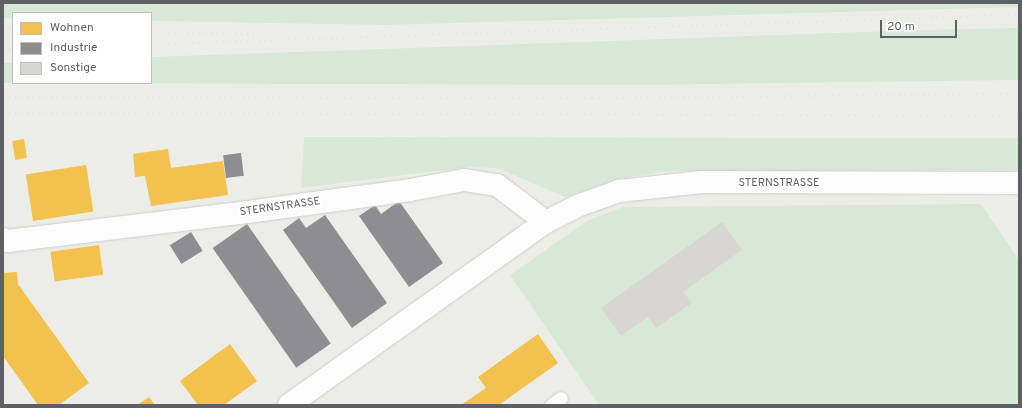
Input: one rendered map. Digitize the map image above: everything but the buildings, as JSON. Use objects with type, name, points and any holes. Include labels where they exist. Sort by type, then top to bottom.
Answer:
[{"type":"street","name":"STERNSTRASSE","points":[[3,239],[8,241],[255,211],[410,190],[464,180],[497,185],[546,222]]},
{"type":"street","name":"STERNSTRASSE","points":[[289,405],[546,222],[577,206],[619,191],[702,182],[1019,183]]},
{"type":"green space","points":[[3,3],[1019,3],[1019,7],[386,25],[152,21],[152,12],[12,12],[12,18],[3,18]]},
{"type":"green space","points":[[1019,28],[1019,80],[638,85],[152,83],[152,57],[919,30]]},
{"type":"green space","points":[[3,63],[12,63],[12,83],[3,83]]},
{"type":"green space","points":[[304,137],[1019,138],[1019,170],[667,171],[621,178],[565,197],[497,168],[469,167],[301,188]]},
{"type":"green space","points":[[981,204],[1019,260],[1019,405],[599,405],[510,275],[587,221],[622,207]]},
{"type":"railway","points":[[152,44],[1019,14]]},
{"type":"railway","points":[[3,28],[12,28]]},
{"type":"railway","points":[[152,32],[263,34]]},
{"type":"railway","points":[[3,49],[12,49]]},
{"type":"railway","points":[[3,97],[593,98],[1019,93]]},
{"type":"railway","points":[[3,113],[1019,115]]}]
